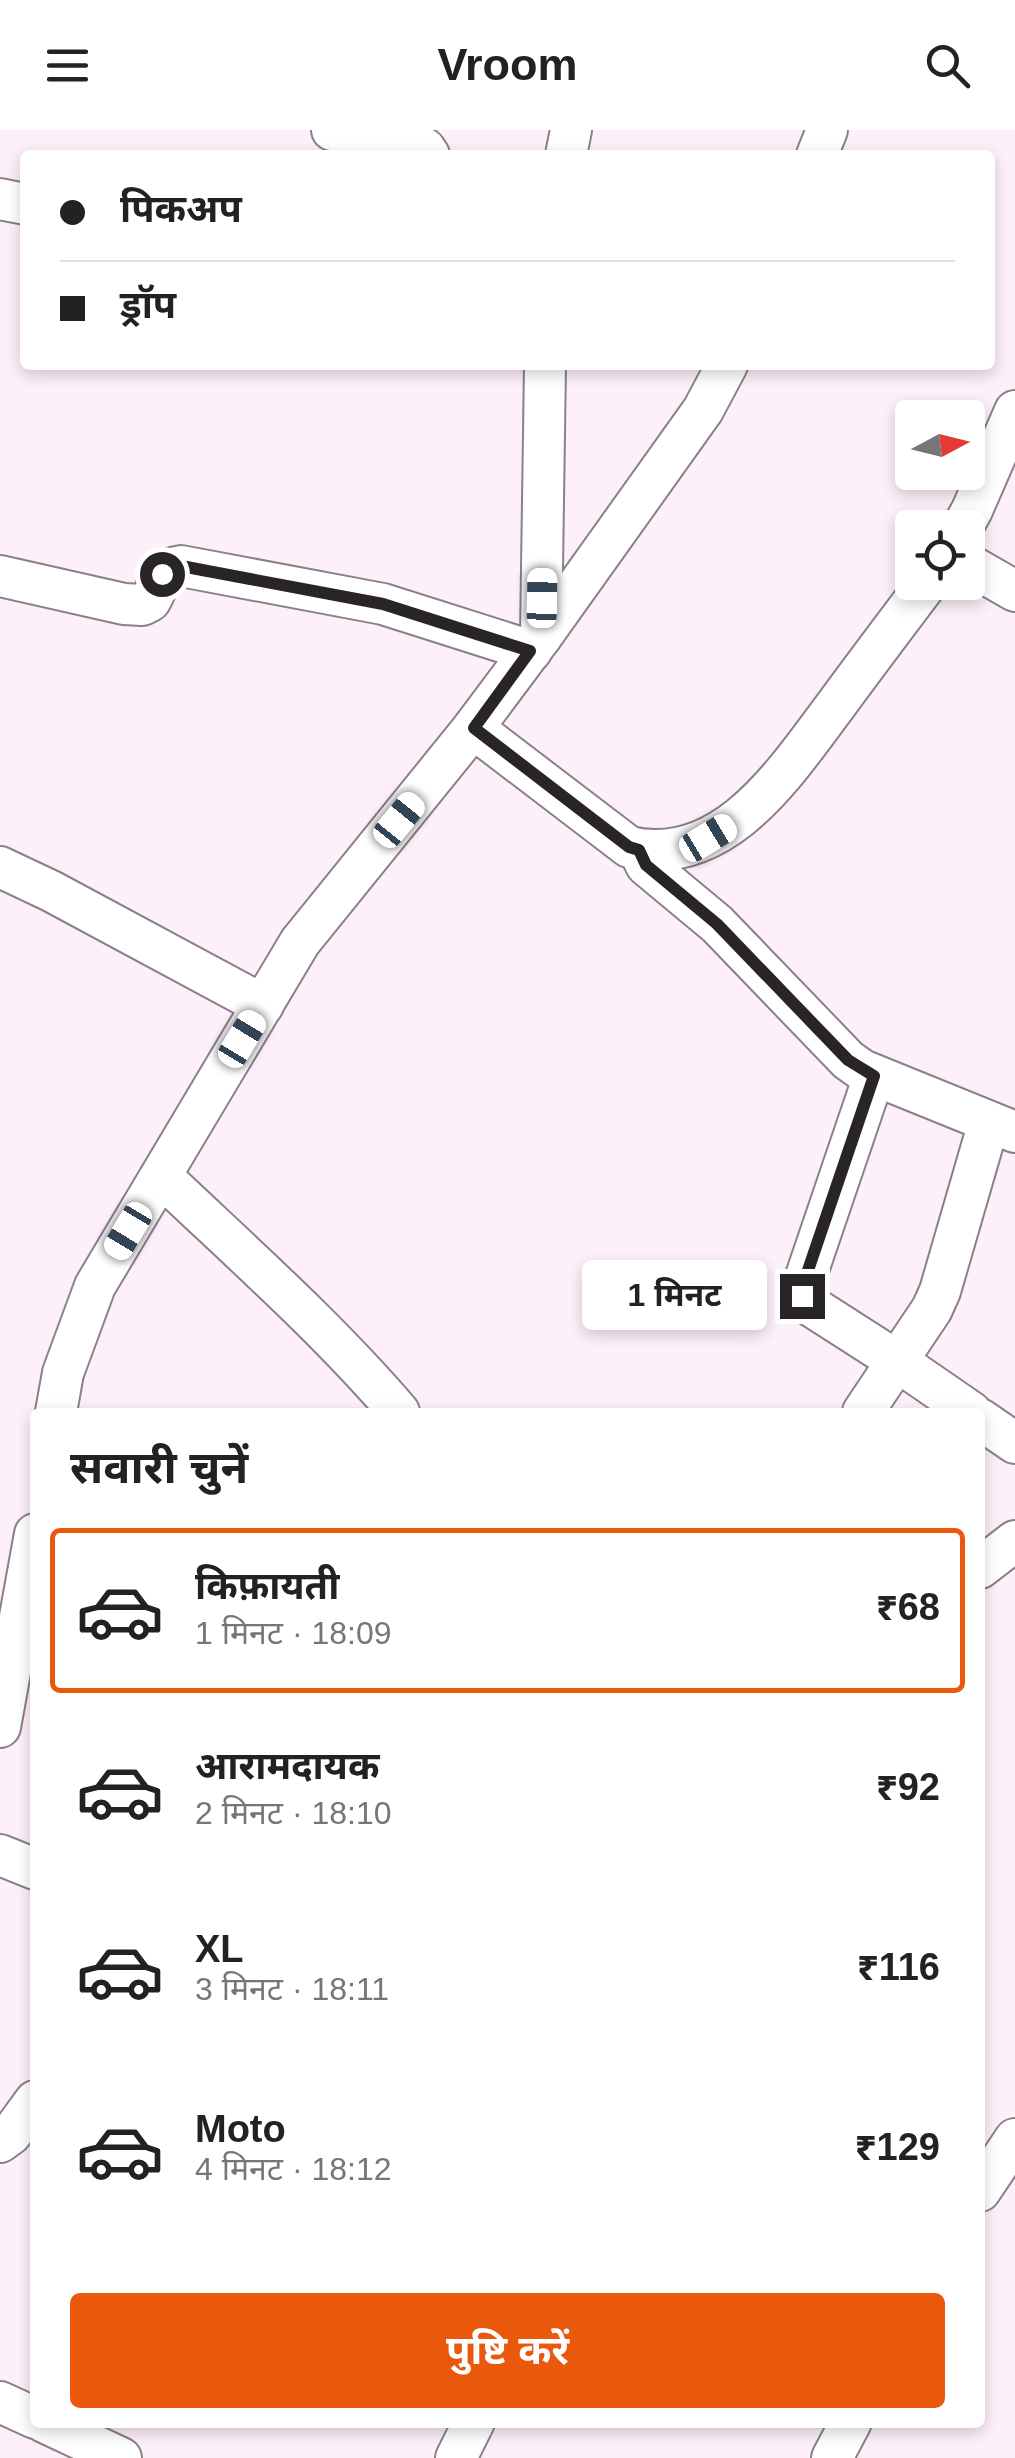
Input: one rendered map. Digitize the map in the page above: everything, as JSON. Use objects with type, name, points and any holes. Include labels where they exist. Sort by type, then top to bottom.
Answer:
[{"type":"street","points":[[332,130],[376,140],[420,143]]},
{"type":"street","points":[[536,644],[546,370]]},
{"type":"street","points":[[57,1408],[64,1373],[95,1286],[300,942],[474,728],[703,410],[723,370]]},
{"type":"street","points":[[972,510],[1015,411]]},
{"type":"street","points":[[0,576],[124,604],[142,604],[150,601],[169,567],[181,566],[383,604],[536,644]]},
{"type":"street","points":[[985,573],[1015,590]]},
{"type":"street","points":[[474,728],[629,847],[678,848],[708,838],[739,820],[777,783],[914,600]]},
{"type":"street","points":[[639,850],[646,865],[717,924],[848,1060],[874,1076],[1002,1127],[932,1309],[866,1408]]},
{"type":"street","points":[[0,867],[263,1004]]},
{"type":"street","points":[[874,1076],[802,1296],[808,1304],[965,1408]]},
{"type":"street","points":[[160,1176],[298,1304],[395,1408]]},
{"type":"street","points":[[985,1423],[1015,1444]]},
{"type":"street","points":[[985,1564],[1015,1541]]},
{"type":"street","points":[[0,1726],[30,1561]]},
{"type":"street","points":[[0,1856],[30,1867]]},
{"type":"street","points":[[0,2142],[30,2108]]},
{"type":"street","points":[[985,2184],[1015,2139]]},
{"type":"street","points":[[0,2402],[30,2416]]},
{"type":"street","points":[[57,2428],[121,2458]]},
{"type":"street","points":[[456,2458],[471,2428]]},
{"type":"street","points":[[832,2458],[848,2428]]},
{"type":"route","points":[[162,574],[169,567],[181,566],[383,604],[530,651],[474,728],[629,847],[639,850],[646,865],[717,924],[848,1060],[874,1076],[802,1296]]}]
